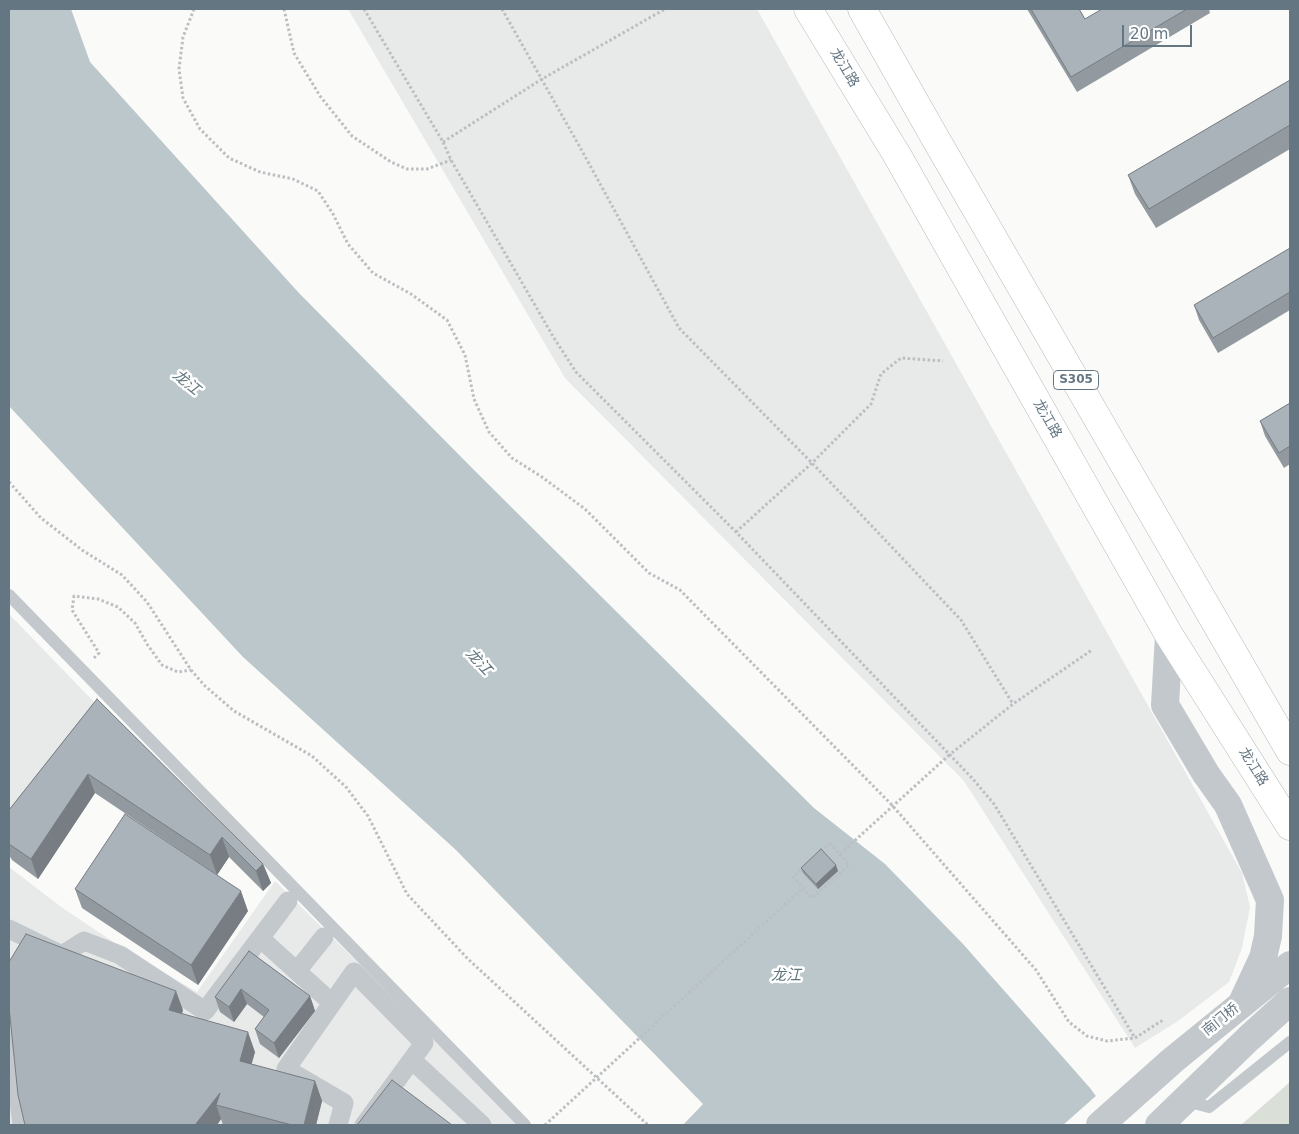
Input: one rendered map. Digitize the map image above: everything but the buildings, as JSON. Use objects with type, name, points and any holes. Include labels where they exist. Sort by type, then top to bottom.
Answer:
[{"type":"main road","name":"龙江路","points":[[808,9],[897,155],[1169,635],[1290,826]]},
{"type":"main road","name":"S305","points":[[862,9],[1290,751]]},
{"type":"street","points":[[1169,635],[1165,705],[1206,774],[1228,805],[1270,900],[1268,936],[1263,958],[1242,1003]]},
{"type":"street","points":[[9,930],[62,954],[84,940],[120,955],[205,1011],[288,902]]},
{"type":"street","points":[[296,971],[324,937]]},
{"type":"street","points":[[260,938],[332,1003]]},
{"type":"street","name":"南门桥","points":[[1100,1125],[1153,1077],[1290,965]]},
{"type":"street","points":[[338,1125],[344,1103],[286,1069],[354,972],[424,1043],[364,1125]]},
{"type":"street","points":[[1160,1125],[1249,1038],[1290,1002]]},
{"type":"street","points":[[9,1021],[12,1074],[26,1118]]},
{"type":"street","points":[[1249,1038],[1290,1027]]},
{"type":"street","points":[[12,1052],[31,1057]]},
{"type":"street","points":[[412,1060],[482,1125]]},
{"type":"lane","points":[[9,594],[525,1125]]},
{"type":"lane","points":[[1183,1104],[1209,1107],[1259,1069],[1290,1042]]},
{"type":"path","points":[[194,9],[183,37],[179,69],[183,98],[200,129],[229,158],[260,172],[293,179],[318,191],[334,214],[348,244],[373,273],[411,294],[447,320],[465,355],[474,399],[489,432],[512,458],[542,477],[585,509],[649,573],[680,590],[762,673],[898,812],[1036,970],[1069,1022],[1086,1036],[1107,1041],[1135,1038],[1163,1020]]},
{"type":"path","points":[[284,9],[294,53],[320,96],[352,136],[391,162],[408,169],[427,169],[451,160]]},
{"type":"path","points":[[364,9],[443,142],[451,160],[554,338],[576,372],[736,532],[948,756],[972,778],[994,804],[1135,1038]]},
{"type":"path","points":[[502,9],[679,328],[812,463],[961,620],[1013,704]]},
{"type":"path","points":[[443,142],[542,79],[665,9]]},
{"type":"path","points":[[736,532],[812,463],[871,404],[881,374],[901,358],[943,361]]},
{"type":"path","points":[[9,482],[41,518],[82,550],[122,575],[147,602],[191,670],[204,684],[234,711],[312,756],[346,787],[368,816],[407,894],[468,959],[648,1125]]},
{"type":"path","points":[[82,670],[99,653],[72,610],[74,596],[98,599],[118,607],[135,623],[162,665],[178,672],[191,670]]},
{"type":"path","points":[[840,854],[948,756],[1013,704],[1092,650]]},
{"type":"path","points":[[830,844],[849,864],[812,898],[803,888],[793,878],[830,844]]},
{"type":"path","points":[[545,1125],[803,888]]},
{"type":"shaded area","points":[[348,9],[757,9],[1242,873],[1250,907],[1242,948],[1229,982],[1178,1021],[1135,1048],[964,781],[565,378]]},
{"type":"shaded area","points":[[9,614],[98,706],[9,819]]},
{"type":"shaded area","points":[[9,867],[64,909],[121,947],[197,992],[275,881],[396,1000],[516,1125],[9,1125]]},
{"type":"shaded area","points":[[1290,1082],[1290,1125],[1241,1125]]},
{"type":"water","name":"龙江","points":[[9,9],[71,9],[90,62],[298,292],[814,808],[885,864],[963,944],[1090,1088],[1117,1125],[683,1125],[703,1104],[456,850],[243,657],[9,406]]},
{"type":"pier","points":[[1097,1095],[1120,1125],[1063,1125]]}]
